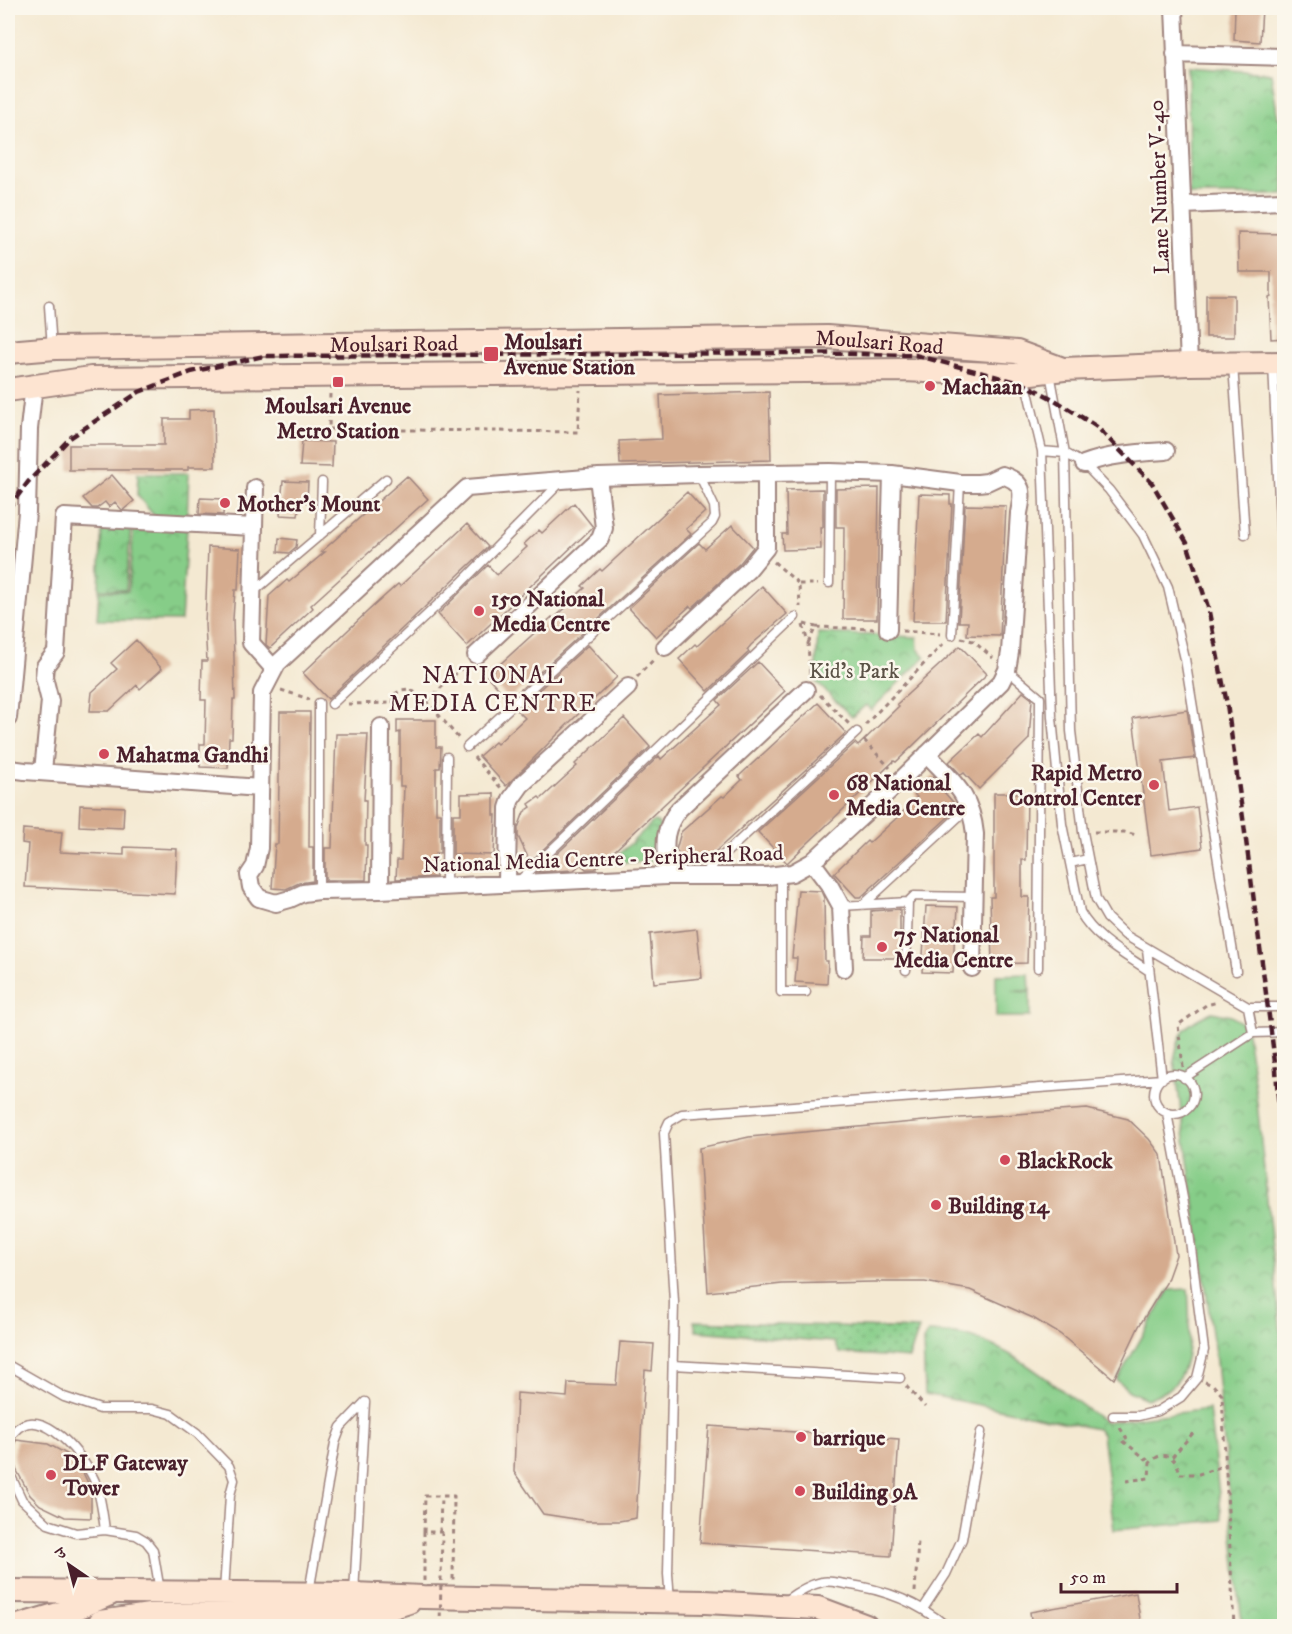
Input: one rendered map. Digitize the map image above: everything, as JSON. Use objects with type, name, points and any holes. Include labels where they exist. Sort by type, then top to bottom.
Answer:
[{"type":"street","name":"Lane Number V-40","points":[[1174,8],[1189,364]]},
{"type":"street","points":[[1175,54],[1284,57]]},
{"type":"street","points":[[1182,205],[1284,201]]},
{"type":"street","name":"Moulsari Road","points":[[8,352],[52,348],[827,337],[1017,352],[1054,368]]},
{"type":"street","name":"Moulsari Road","points":[[8,390],[91,378],[904,370],[1024,374],[1054,368],[1279,363]]},
{"type":"street","points":[[8,718],[27,512],[29,429],[34,385]]},
{"type":"street","points":[[1084,464],[1101,457],[1166,451]]},
{"type":"street","points":[[665,647],[764,553],[766,548],[766,473]]},
{"type":"street","name":"National Media Centre - Peripheral Road","points":[[766,473],[892,474],[960,483],[987,482],[1002,475],[1016,481],[1021,488],[1008,670],[1001,682],[812,862],[792,873],[781,874],[667,876],[319,891],[303,893],[276,903],[259,898],[251,887],[249,875],[255,866],[259,848],[262,693],[266,684],[277,664],[467,488],[598,477],[766,473]]},
{"type":"street","points":[[888,630],[892,474]]},
{"type":"street","points":[[476,655],[600,539],[604,528],[598,477]]},
{"type":"street","points":[[255,488],[251,644],[274,669]]},
{"type":"street","points":[[43,771],[50,701],[44,677],[45,666],[56,652],[64,517],[253,527]]},
{"type":"street","points":[[512,883],[508,808],[511,799],[534,772],[628,687]]},
{"type":"street","points":[[667,876],[668,823],[679,809],[806,690]]},
{"type":"street","points":[[380,890],[381,727]]},
{"type":"street","points":[[927,754],[960,791],[970,807],[975,834],[972,968]]},
{"type":"street","points":[[8,766],[20,770],[260,788]]},
{"type":"street","points":[[812,862],[830,886],[841,906],[844,968]]},
{"type":"street","points":[[8,1591],[309,1593],[423,1598],[777,1606],[818,1608],[865,1626]]},
{"type":"street","points":[[18,1626],[75,1609],[117,1591]]},
{"type":"street","points":[[100,1622],[150,1616],[372,1614],[423,1598]]},
{"type":"lane","points":[[49,306],[52,348]]},
{"type":"lane","points":[[1017,352],[1042,451],[1052,717],[1062,824],[1080,912],[1096,934],[1149,971]]},
{"type":"lane","points":[[1279,363],[1281,546]]},
{"type":"lane","points":[[1233,364],[1245,534]]},
{"type":"lane","points":[[1054,368],[1065,453],[1071,730],[1083,832],[1096,899],[1107,918],[1125,935],[1147,949],[1248,1007],[1284,1007]]},
{"type":"lane","points":[[1042,451],[1065,453],[1084,464],[1109,490],[1143,535],[1168,587],[1185,659],[1236,971]]},
{"type":"lane","points":[[829,583],[830,472]]},
{"type":"lane","points":[[467,747],[712,523],[716,518],[714,506],[699,474]]},
{"type":"lane","points":[[252,593],[386,478]]},
{"type":"lane","points":[[332,704],[461,583],[563,480]]},
{"type":"lane","points":[[320,535],[322,482]]},
{"type":"lane","points":[[952,635],[960,483]]},
{"type":"lane","points":[[512,883],[795,617]]},
{"type":"lane","points":[[1008,670],[1040,698],[1038,968]]},
{"type":"lane","points":[[319,703],[319,891]]},
{"type":"lane","points":[[703,875],[857,732]]},
{"type":"lane","points":[[446,887],[447,757]]},
{"type":"lane","points":[[863,905],[970,807]]},
{"type":"lane","points":[[1070,863],[1088,859]]},
{"type":"lane","points":[[781,874],[781,992],[806,992]]},
{"type":"lane","points":[[841,906],[908,902],[914,897],[974,897]]},
{"type":"lane","points":[[906,970],[908,902]]},
{"type":"lane","points":[[670,1602],[668,1574],[674,1302],[664,1133],[669,1122],[682,1114],[1162,1078],[1174,1074],[1184,1077],[1194,1091],[1192,1103],[1182,1112],[1167,1113],[1159,1108],[1154,1097],[1154,1090],[1162,1078],[1147,949]]},
{"type":"lane","points":[[1248,1007],[1253,1033]]},
{"type":"lane","points":[[1184,1077],[1253,1033],[1284,1032]]},
{"type":"lane","points":[[1113,1416],[1138,1416],[1158,1411],[1180,1397],[1197,1378],[1204,1350],[1188,1225],[1167,1113]]},
{"type":"lane","points":[[8,1365],[64,1397],[100,1409],[152,1409],[171,1414],[197,1433],[220,1456],[229,1466],[234,1480],[224,1592]]},
{"type":"lane","points":[[673,1365],[900,1378]]},
{"type":"lane","points":[[309,1593],[335,1443],[341,1427],[365,1402],[354,1594]]},
{"type":"lane","points":[[8,1444],[14,1431],[26,1424],[38,1423],[61,1435],[82,1459],[96,1483],[105,1530]]},
{"type":"lane","points":[[923,1609],[946,1574],[962,1539],[981,1432]]},
{"type":"lane","points":[[8,1470],[22,1500],[48,1524],[76,1533],[105,1530],[136,1535],[146,1541],[153,1550],[160,1591]]},
{"type":"lane","points":[[777,1606],[809,1586],[825,1581],[869,1587],[914,1603],[945,1626]]},
{"type":"path","points":[[331,375],[329,429],[578,432],[580,373]]},
{"type":"path","points":[[799,584],[829,583]]},
{"type":"path","points":[[803,623],[816,627],[952,635],[973,641],[1008,670]]},
{"type":"path","points":[[808,643],[816,627]]},
{"type":"path","points":[[857,732],[952,635]]},
{"type":"path","points":[[628,687],[665,647]]},
{"type":"path","points":[[427,701],[476,655]]},
{"type":"path","points":[[266,684],[319,703]]},
{"type":"path","points":[[332,704],[393,704],[395,694],[401,690],[410,689],[419,693],[511,799]]},
{"type":"path","points":[[1083,832],[1124,832],[1137,835]]},
{"type":"path","points":[[1184,1077],[1178,1024],[1206,1005],[1234,998]]},
{"type":"path","points":[[900,1378],[925,1407]]},
{"type":"path","points":[[1197,1378],[1213,1385],[1222,1395],[1234,1626]]},
{"type":"path","points":[[1172,1457],[1194,1432]]},
{"type":"path","points":[[1123,1441],[1150,1463]]},
{"type":"path","points":[[1126,1481],[1149,1478],[1150,1463],[1153,1459],[1163,1455],[1172,1457],[1179,1465],[1180,1474],[1200,1474],[1226,1465]]},
{"type":"path","points":[[423,1598],[425,1496],[454,1496],[453,1598]]},
{"type":"path","points":[[440,1626],[442,1496]]},
{"type":"path","points":[[425,1532],[441,1532]]},
{"type":"path","points":[[914,1603],[918,1541]]},
{"type":"green space","points":[[1188,67],[1271,73],[1278,118],[1284,118],[1284,195],[1189,195]]},
{"type":"green space","points":[[138,473],[189,473],[187,519],[155,517],[137,495]]},
{"type":"green space","points":[[102,525],[131,526],[126,590],[99,589]]},
{"type":"green space","points":[[134,525],[187,528],[181,621],[97,620],[99,591],[128,591]]},
{"type":"green space","name":"Kid's Park","points":[[818,633],[917,637],[918,649],[925,657],[871,710],[866,705],[852,717],[815,681]]},
{"type":"green space","points":[[654,821],[660,825],[655,861],[610,863]]},
{"type":"green space","points":[[1029,974],[1030,991],[1011,991],[1030,992],[1030,1017],[996,1017],[996,975]]},
{"type":"green space","points":[[1212,1012],[1231,1016],[1246,1026],[1257,1102],[1284,1364],[1284,1626],[1242,1626],[1216,1362],[1174,1060],[1185,1029]]},
{"type":"green space","points":[[1188,1289],[1189,1342],[1183,1370],[1177,1381],[1169,1389],[1147,1399],[1129,1391],[1117,1380],[1169,1290]]},
{"type":"green space","points":[[694,1321],[919,1329],[909,1358],[840,1353],[834,1342],[696,1331]]},
{"type":"green space","points":[[928,1332],[965,1336],[1007,1353],[1040,1374],[1105,1422],[1209,1409],[1222,1520],[1114,1530],[1102,1434],[1097,1429],[925,1394],[923,1341]]},
{"type":"building","points":[[1235,8],[1262,8],[1260,42],[1234,40]]},
{"type":"building","points":[[1238,233],[1284,234],[1284,338],[1271,339],[1269,297],[1271,296],[1271,272],[1239,272]]},
{"type":"building","points":[[1206,295],[1234,295],[1234,337],[1206,337]]},
{"type":"building","points":[[769,392],[771,460],[620,464],[619,441],[662,439],[660,395]]},
{"type":"building","points":[[214,409],[215,467],[188,467],[188,470],[69,470],[69,445],[164,445],[164,419],[189,419],[189,410]]},
{"type":"building","points":[[302,441],[333,442],[332,467],[300,466]]},
{"type":"building","points":[[112,475],[134,501],[123,510],[115,502],[109,507],[105,502],[97,508],[92,508],[83,498]]},
{"type":"building","points":[[407,476],[428,499],[311,605],[313,608],[270,648],[266,645],[269,596],[325,552],[321,552]]},
{"type":"building","points":[[283,481],[308,482],[307,502],[300,502],[298,516],[280,515]]},
{"type":"building","points":[[879,488],[877,619],[843,619],[844,527],[836,527],[836,489]]},
{"type":"building","points":[[823,489],[821,549],[783,550],[782,534],[787,534],[786,490]]},
{"type":"building","points":[[687,492],[705,512],[686,529],[691,534],[509,700],[487,676],[552,617],[553,619],[571,603],[570,601],[585,588],[582,586],[600,569],[602,571]]},
{"type":"building","points":[[919,494],[950,495],[950,504],[952,504],[946,621],[913,621]]},
{"type":"building","points":[[200,498],[224,499],[223,515],[199,514]]},
{"type":"building","points":[[574,503],[593,527],[467,646],[438,614],[488,565],[497,575],[527,547],[524,544],[539,530],[542,533]]},
{"type":"building","points":[[965,505],[1006,506],[1000,636],[967,635],[968,622],[959,622]]},
{"type":"building","points":[[467,524],[488,547],[328,699],[303,673],[368,611],[398,584],[400,586]]},
{"type":"building","points":[[732,525],[753,547],[740,563],[692,608],[690,606],[656,637],[629,608],[699,543],[705,549]]},
{"type":"building","points":[[279,538],[297,540],[296,547],[289,553],[278,552]]},
{"type":"building","points":[[208,547],[240,549],[238,590],[235,590],[233,619],[235,700],[233,700],[232,738],[229,738],[228,768],[200,767],[200,744],[205,744],[206,700],[201,700],[202,661],[207,661],[205,625]]},
{"type":"building","points":[[762,586],[787,614],[751,645],[747,650],[749,652],[708,691],[679,659],[695,644],[697,646]]},
{"type":"building","points":[[136,640],[162,669],[140,689],[137,685],[109,711],[90,711],[92,692],[117,669],[111,663]]},
{"type":"building","points":[[588,645],[617,677],[506,786],[479,756],[495,742],[497,744],[525,718],[517,710]]},
{"type":"building","points":[[960,646],[987,674],[787,863],[758,832],[855,743],[858,746],[899,706],[897,704]]},
{"type":"building","points":[[758,662],[785,691],[595,869],[586,869],[581,864],[574,870],[538,872],[659,756],[661,759],[721,705],[717,700]]},
{"type":"building","points":[[1023,692],[1032,699],[1029,739],[979,789],[964,773],[961,775],[949,762],[979,734],[982,737]]},
{"type":"building","points":[[818,703],[846,733],[705,861],[685,860],[676,850],[681,832],[722,796],[724,797],[742,780],[739,776]]},
{"type":"building","name":"Rapid Metro Control Center","points":[[1187,710],[1195,758],[1163,762],[1169,811],[1197,807],[1202,848],[1151,855],[1133,718]]},
{"type":"building","points":[[280,712],[310,712],[309,847],[313,847],[313,881],[299,883],[286,889],[272,888],[275,844],[278,844]]},
{"type":"building","points":[[624,718],[650,747],[530,862],[518,836],[518,828],[524,812],[531,807],[529,804],[539,797],[541,799]]},
{"type":"building","points":[[397,720],[436,720],[436,747],[441,747],[440,768],[436,768],[436,813],[440,813],[440,853],[436,853],[436,877],[396,879],[397,860],[401,860],[404,786],[400,786],[400,732],[397,733]]},
{"type":"building","points":[[336,734],[368,734],[364,800],[366,800],[366,880],[325,880],[325,848],[332,848]]},
{"type":"building","points":[[934,776],[958,808],[861,897],[856,897],[834,873],[867,841],[869,843],[901,814],[917,797],[914,794]]},
{"type":"building","points":[[494,793],[494,815],[496,815],[494,855],[453,854],[453,814],[461,814],[461,794]]},
{"type":"building","points":[[994,793],[1027,793],[1026,860],[1022,860],[1022,897],[1029,897],[1027,963],[992,964],[990,897],[994,897]]},
{"type":"building","points":[[80,805],[124,807],[123,828],[79,826]]},
{"type":"building","points":[[23,829],[62,832],[60,852],[124,855],[124,847],[177,849],[175,894],[25,887],[28,844],[22,843]]},
{"type":"building","points":[[798,890],[821,891],[824,898],[825,961],[828,961],[827,984],[795,982],[797,958],[792,958]]},
{"type":"building","points":[[926,906],[958,907],[953,973],[922,972]]},
{"type":"building","points":[[900,909],[900,958],[863,958],[864,936],[871,936],[871,911]]},
{"type":"building","points":[[697,929],[702,978],[654,983],[650,934]]},
{"type":"building","name":"Building 14","points":[[1087,1109],[1128,1119],[1149,1139],[1161,1155],[1176,1255],[1166,1283],[1139,1326],[1114,1379],[1060,1334],[1033,1318],[970,1290],[925,1282],[873,1282],[782,1284],[708,1292],[699,1148],[749,1137]]},
{"type":"building","points":[[620,1342],[654,1344],[652,1371],[645,1370],[636,1518],[619,1521],[588,1521],[543,1514],[514,1472],[517,1393],[567,1397],[568,1383],[616,1385]]},
{"type":"building","name":"Building 9A","points":[[709,1426],[899,1439],[891,1556],[700,1543]]},
{"type":"building","name":"DLF Gateway Tower","points":[[16,1440],[48,1444],[67,1454],[81,1469],[87,1481],[91,1492],[91,1518],[65,1517],[40,1505],[30,1495],[16,1469],[14,1455]]},
{"type":"building","points":[[1136,1593],[1141,1626],[1032,1626],[1030,1612]]},
{"type":"tunnel","points":[[50,1626],[100,1622]]},
{"type":"railway","points":[[8,509],[28,482],[70,438],[139,392],[191,372],[264,356],[795,353],[915,355],[1024,384],[1055,400],[1097,427],[1152,483],[1187,543],[1208,607],[1227,704],[1244,825],[1276,1070],[1284,1176]]},
{"type":"place","name":"Moulsari Avenue Station","points":[[491,354]]},
{"type":"place","name":"Moulsari Avenue Metro Station","points":[[338,382]]},
{"type":"place","name":"Machaan","points":[[930,386]]},
{"type":"place","name":"Mother's Mount","points":[[225,503]]},
{"type":"place","name":"150 National Media Centre","points":[[479,611]]},
{"type":"place","name":"Mahatma Gandhi","points":[[104,754]]},
{"type":"place","name":"Rapid Metro Control Center","points":[[1154,785]]},
{"type":"place","name":"68 National Media Centre","points":[[834,795]]},
{"type":"place","name":"75 National Media Centre","points":[[882,947]]},
{"type":"place","name":"BlackRock","points":[[1005,1160]]},
{"type":"place","name":"Building 14","points":[[936,1205]]},
{"type":"place","name":"barrique","points":[[801,1437]]},
{"type":"place","name":"DLF Gateway Tower","points":[[51,1475]]},
{"type":"place","name":"Building 9A","points":[[800,1491]]},
{"type":"district","name":"NATIONAL MEDIA CENTRE","points":[[493,689]]}]
